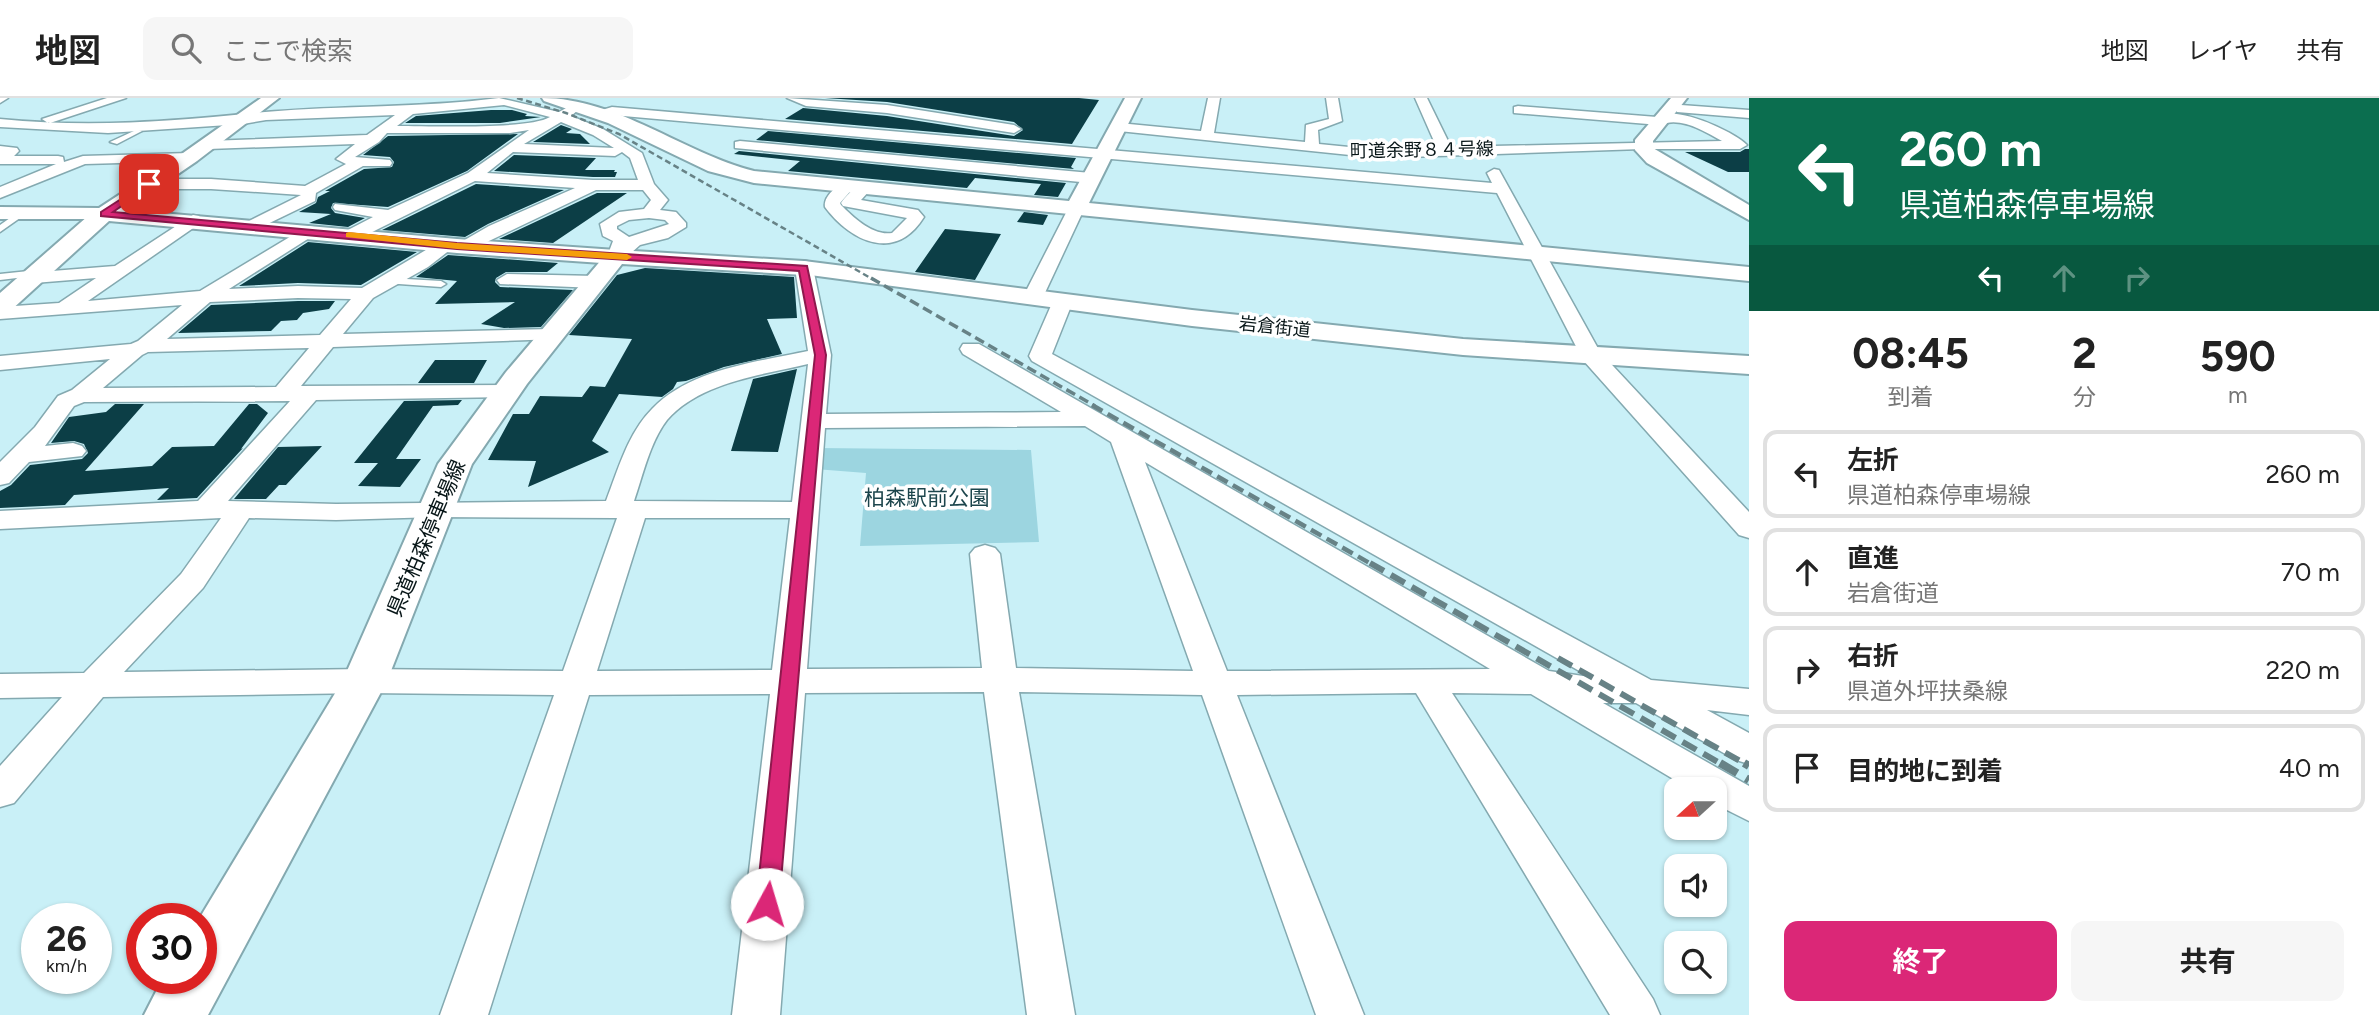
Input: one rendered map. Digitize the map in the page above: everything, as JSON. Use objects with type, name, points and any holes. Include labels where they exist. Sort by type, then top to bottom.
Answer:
[{"type":"street","points":[[0,133],[120,98]]},
{"type":"street","points":[[0,306],[104,214],[190,157],[271,98]]},
{"type":"street","points":[[550,98],[612,111],[771,125],[1113,138],[1219,146],[1296,147]]},
{"type":"street","points":[[1033,297],[1133,98]]},
{"type":"street","points":[[1207,135],[1214,98]]},
{"type":"street","points":[[1312,149],[1311,128],[1336,121],[1332,98]]},
{"type":"street","points":[[1421,98],[1446,152]]},
{"type":"street","points":[[1509,98],[1539,138]]},
{"type":"street","points":[[710,164],[771,125],[799,100],[887,109],[1031,130]]},
{"type":"street","points":[[0,123],[111,135],[266,116],[444,109],[504,101],[598,132],[637,156],[659,204],[649,213]]},
{"type":"street","points":[[352,235],[421,199],[473,176],[512,140],[554,118],[592,106],[710,164],[754,177],[1749,274]]},
{"type":"street","points":[[1518,110],[1671,106],[1749,114]]},
{"type":"street","points":[[1671,106],[1719,135],[1749,133]]},
{"type":"street","points":[[1671,106],[1642,146],[1654,159],[1749,214]]},
{"type":"street","points":[[384,163],[344,159],[410,110]]},
{"type":"street","points":[[334,140],[372,112]]},
{"type":"street","points":[[111,135],[138,131],[153,132],[152,136],[214,140],[512,140],[633,153]]},
{"type":"street","points":[[1094,134],[1264,167],[1503,189]]},
{"type":"street","name":"町道余野８４号線","points":[[1113,138],[1207,135],[1312,149],[1379,154],[1484,150],[1539,138],[1642,146],[1740,145],[1719,135]]},
{"type":"street","points":[[374,138],[390,146]]},
{"type":"street","points":[[740,145],[1091,178]]},
{"type":"street","points":[[1260,146],[1264,167]]},
{"type":"street","points":[[0,150],[12,151],[1,157],[2,160],[11,162],[190,157]]},
{"type":"street","points":[[1484,150],[1591,355],[1749,529]]},
{"type":"street","points":[[595,193],[592,168],[615,152]]},
{"type":"street","points":[[0,193],[15,188],[30,178],[83,160]]},
{"type":"street","points":[[149,184],[308,191],[360,162]]},
{"type":"street","points":[[473,176],[595,193],[653,191]]},
{"type":"street","points":[[11,215],[104,214],[168,218],[199,209],[247,187]]},
{"type":"street","points":[[855,188],[849,203],[916,217],[903,236],[880,238],[833,207],[832,202],[855,188]]},
{"type":"street","points":[[253,226],[309,198],[308,191]]},
{"type":"street","points":[[283,393],[366,294],[389,281],[455,246],[568,199],[595,193],[619,204],[653,191]]},
{"type":"street","points":[[398,195],[421,199]]},
{"type":"street","points":[[341,207],[390,215]]},
{"type":"street","points":[[199,209],[253,226],[455,246],[606,269]]},
{"type":"street","points":[[64,309],[119,271],[199,209]]},
{"type":"street","points":[[856,224],[867,214],[890,210]]},
{"type":"street","points":[[649,213],[673,218],[678,223],[677,227],[668,233],[634,241],[606,269],[622,239],[609,232],[608,224],[625,216],[649,213]]},
{"type":"street","points":[[477,222],[503,225]]},
{"type":"street","points":[[0,477],[23,455],[66,401],[80,394],[205,296],[308,232]]},
{"type":"street","points":[[507,280],[606,269],[804,268],[820,355],[757,1015]]},
{"type":"street","name":"岩倉街道","points":[[804,268],[1192,318],[1463,347],[1749,365]]},
{"type":"street","name":"県道柏森停車場線","points":[[217,942],[365,681],[455,464],[507,391],[606,269]]},
{"type":"street","points":[[36,275],[119,271]]},
{"type":"street","points":[[0,313],[205,296],[298,292],[366,294]]},
{"type":"street","points":[[1063,301],[1040,356],[1749,750]]},
{"type":"street","points":[[0,363],[140,348],[551,335]]},
{"type":"street","points":[[971,349],[1749,805]]},
{"type":"street","points":[[464,1015],[578,683],[626,509],[633,468],[654,422],[667,408],[705,386],[820,355]]},
{"type":"street","points":[[80,394],[507,391]]},
{"type":"street","points":[[206,509],[309,394]]},
{"type":"street","points":[[814,421],[1107,428]]},
{"type":"street","points":[[1107,428],[1216,683],[1340,1015]]},
{"type":"street","points":[[23,455],[73,452]]},
{"type":"street","points":[[0,520],[206,509],[239,512],[437,509],[805,510]]},
{"type":"street","points":[[0,792],[94,684],[192,581],[239,512]]},
{"type":"street","points":[[985,554],[1000,680],[1051,1015]]},
{"type":"street","points":[[0,686],[365,681],[1540,682],[1594,690],[1642,691],[1749,702]]},
{"type":"street","points":[[1426,681],[1636,1015]]},
{"type":"street","points":[[176,1015],[187,994]]},
{"type":"lane","points":[[0,222],[11,215]]},
{"type":"lane","points":[[0,229],[11,215]]},
{"type":"lane","points":[[0,277],[36,275]]},
{"type":"lane","points":[[389,281],[441,284]]},
{"type":"green space","name":"柏森駅前公園","points":[[818,448],[1031,450],[1039,542],[860,546],[866,473],[815,469]]},
{"type":"building","points":[[825,98],[1099,100],[1072,144],[785,119],[803,108],[887,116],[1014,136],[1023,130],[1014,122],[887,102]]},
{"type":"building","points":[[512,110],[527,114],[525,116],[541,117],[500,123],[405,123],[416,116]]},
{"type":"building","points":[[561,125],[572,129],[566,133],[580,134],[590,144],[533,142]]},
{"type":"building","points":[[768,131],[1076,158],[1071,167],[1074,169],[756,140]]},
{"type":"building","points":[[518,134],[467,171],[388,207],[333,203],[331,208],[335,213],[365,218],[348,227],[309,223],[331,214],[299,212],[330,191],[325,191],[364,169],[392,167],[394,162],[390,157],[363,155],[388,136]]},
{"type":"building","points":[[1749,149],[1749,172],[1728,172],[1685,152],[1740,152]]},
{"type":"building","points":[[739,151],[1066,183],[1058,197],[1034,195],[1041,184],[975,178],[967,188],[788,171],[800,161],[734,154]]},
{"type":"building","points":[[514,155],[596,158],[585,170],[617,172],[615,177],[593,177],[494,171]]},
{"type":"building","points":[[476,184],[564,190],[465,237],[382,230]]},
{"type":"building","points":[[597,193],[627,193],[553,243],[499,239]]},
{"type":"building","points":[[1024,212],[1048,215],[1043,225],[1017,222]]},
{"type":"building","points":[[945,229],[1001,234],[975,280],[915,272]]},
{"type":"building","points":[[308,242],[417,252],[361,285],[298,283],[239,286]]},
{"type":"building","points":[[448,255],[558,263],[547,272],[506,272],[496,278],[495,282],[500,287],[573,290],[541,327],[504,328],[481,324],[515,302],[435,304],[457,281],[416,277]]},
{"type":"building","points":[[645,268],[794,277],[797,318],[767,319],[782,354],[724,367],[677,382],[673,389],[662,397],[619,394],[592,441],[609,452],[528,487],[536,461],[488,460],[513,414],[529,414],[540,396],[582,397],[590,386],[605,387],[632,339],[569,335],[617,275]]},
{"type":"building","points":[[335,301],[329,309],[303,313],[297,320],[281,321],[271,331],[178,333],[211,305]]},
{"type":"building","points":[[435,360],[487,360],[474,383],[418,383]]},
{"type":"building","points":[[797,369],[778,452],[731,451],[753,379]]},
{"type":"building","points":[[462,400],[458,405],[433,406],[396,459],[421,459],[400,487],[358,486],[378,463],[354,463],[404,401]]},
{"type":"building","points":[[115,404],[144,404],[85,471],[152,466],[172,447],[214,446],[249,404],[257,404],[268,413],[241,449],[243,448],[197,498],[157,500],[169,488],[74,495],[65,505],[0,508],[0,491],[11,485],[30,465],[82,459],[88,453],[84,444],[74,441],[51,443],[69,417],[106,412]]},
{"type":"building","points":[[322,446],[286,485],[279,485],[266,499],[234,499],[278,447]]},
{"type":"railway","points":[[517,98],[566,113],[619,134],[874,280]]},
{"type":"railway","points":[[871,278],[1095,406]]},
{"type":"railway","points":[[1092,405],[1373,565]]},
{"type":"railway","points":[[1370,563],[1723,765]]},
{"type":"railway","points":[[1558,658],[1747,765]]},
{"type":"railway","points":[[1720,763],[1749,780]]},
{"type":"railway","points":[[1744,763],[1749,766]]},
{"type":"slow traffic","points":[[349,235],[457,246],[627,257]]},
{"type":"route","points":[[149,184],[104,214],[457,246],[804,268],[820,355],[767,904]]}]
